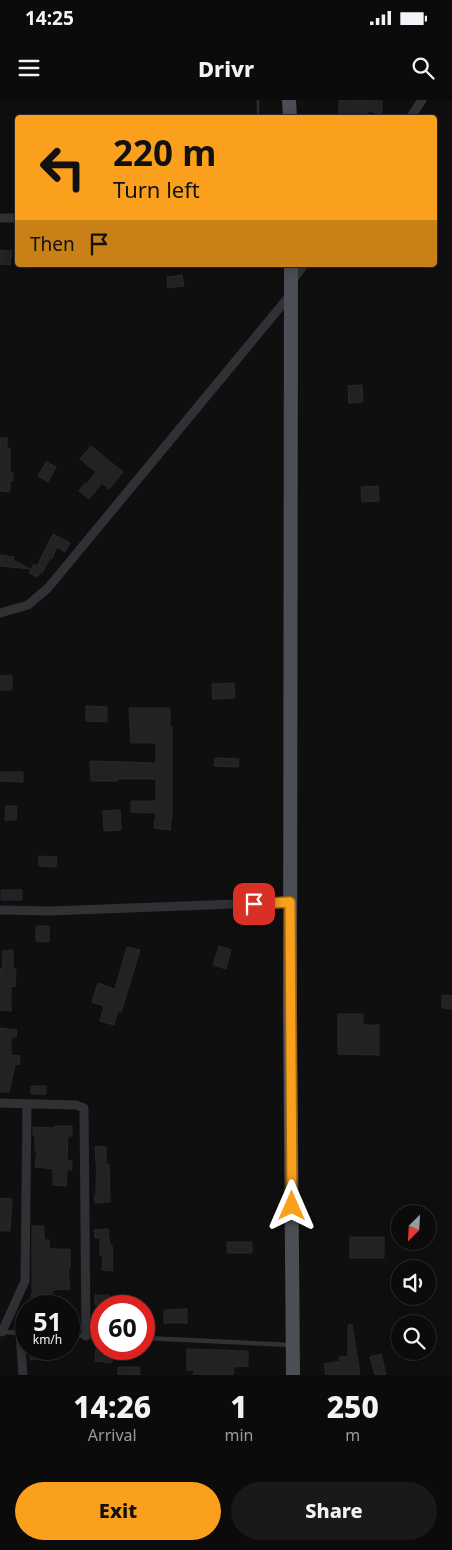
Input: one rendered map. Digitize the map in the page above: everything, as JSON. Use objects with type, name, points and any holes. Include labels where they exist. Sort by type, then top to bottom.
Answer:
[{"type":"main road","points":[[289,100],[290,115]]},
{"type":"main road","points":[[291,267],[290,902],[293,1375]]},
{"type":"street","points":[[412,115],[422,100]]},
{"type":"street","points":[[0,218],[15,218]]},
{"type":"street","points":[[0,614],[28,605],[48,588],[291,288],[303,267]]},
{"type":"street","points":[[0,910],[50,911],[290,902]]},
{"type":"street","points":[[0,1103],[76,1105],[84,1108],[86,1336]]},
{"type":"street","points":[[1,1332],[25,1281],[27,1104]]},
{"type":"street","points":[[23,1360],[23,1375]]},
{"type":"lane","points":[[1,1332],[15,1333]]},
{"type":"lane","points":[[80,1336],[90,1336]]},
{"type":"lane","points":[[155,1339],[293,1345]]},
{"type":"building","points":[[339,100],[382,101],[382,114],[368,111],[368,115],[339,115]]},
{"type":"building","points":[[0,250],[12,251],[10,265],[0,264]]},
{"type":"building","points":[[182,275],[184,286],[168,288],[167,277]]},
{"type":"building","points":[[362,385],[363,402],[349,403],[348,386]]},
{"type":"building","points":[[0,438],[7,438],[7,448],[10,448],[10,473],[13,473],[13,481],[10,481],[10,492],[0,491]]},
{"type":"building","points":[[91,446],[123,472],[109,489],[102,483],[89,499],[79,491],[96,472],[80,459]]},
{"type":"building","points":[[46,462],[56,467],[48,482],[38,476]]},
{"type":"building","points":[[378,486],[379,501],[362,502],[361,487]]},
{"type":"building","points":[[53,534],[70,543],[65,552],[57,547],[52,559],[50,558],[42,573],[37,577],[29,573],[34,564],[37,566]]},
{"type":"building","points":[[0,555],[14,557],[13,560],[30,569],[0,566]]},
{"type":"building","points":[[12,675],[12,690],[1,690],[0,676]]},
{"type":"building","points":[[234,683],[235,698],[213,699],[212,684]]},
{"type":"building","points":[[86,706],[107,707],[107,722],[86,721]]},
{"type":"building","points":[[129,708],[170,708],[170,727],[172,727],[172,813],[170,830],[154,828],[156,813],[131,812],[131,801],[156,801],[156,779],[91,781],[90,761],[156,763],[156,743],[131,743]]},
{"type":"building","points":[[215,758],[239,759],[238,767],[214,766]]},
{"type":"building","points":[[0,772],[23,772],[23,782],[0,781]]},
{"type":"building","points":[[6,806],[17,806],[16,820],[5,820]]},
{"type":"building","points":[[120,810],[121,830],[104,831],[103,811]]},
{"type":"building","points":[[39,856],[57,857],[56,867],[39,866]]},
{"type":"building","points":[[1,890],[22,890],[22,900],[1,900]]},
{"type":"building","points":[[36,926],[49,926],[49,942],[36,941]]},
{"type":"building","points":[[219,946],[231,950],[226,969],[213,965]]},
{"type":"building","points":[[127,947],[140,950],[121,1012],[118,1011],[114,1025],[100,1021],[104,1006],[92,1002],[98,983],[115,989]]},
{"type":"building","points":[[13,950],[13,969],[16,969],[15,987],[11,986],[11,1011],[0,1010],[0,968],[3,969],[2,951]]},
{"type":"building","points":[[442,995],[452,996],[452,1009],[442,1008]]},
{"type":"building","points":[[338,1014],[363,1014],[363,1025],[379,1025],[379,1055],[338,1054]]},
{"type":"building","points":[[0,1028],[17,1030],[16,1037],[11,1037],[11,1055],[20,1056],[19,1065],[15,1064],[9,1092],[0,1092]]},
{"type":"building","points":[[31,1086],[46,1086],[46,1094],[31,1094]]},
{"type":"building","points":[[55,1126],[72,1126],[72,1136],[68,1136],[67,1161],[72,1161],[72,1170],[67,1169],[66,1186],[53,1185],[53,1169],[35,1167],[37,1151],[35,1151],[33,1127],[55,1128]]},
{"type":"building","points":[[95,1146],[106,1147],[106,1164],[109,1164],[110,1202],[95,1203],[94,1196],[96,1196],[97,1178]]},
{"type":"building","points":[[0,1198],[12,1199],[10,1231],[0,1231]]},
{"type":"building","points":[[32,1226],[44,1226],[44,1240],[49,1240],[49,1249],[70,1249],[70,1268],[68,1268],[70,1289],[53,1290],[52,1295],[32,1295]]},
{"type":"building","points":[[108,1229],[110,1245],[112,1245],[113,1271],[102,1270],[103,1255],[100,1255],[100,1238],[95,1238],[94,1230]]},
{"type":"building","points":[[350,1237],[384,1237],[384,1258],[350,1258]]},
{"type":"building","points":[[227,1242],[252,1242],[252,1253],[227,1253]]},
{"type":"building","points":[[187,1309],[187,1323],[164,1323],[164,1310]]},
{"type":"building","points":[[352,1324],[360,1375],[326,1375],[324,1364],[340,1361],[339,1357],[348,1356],[348,1325]]},
{"type":"building","points":[[187,1349],[248,1351],[248,1366],[234,1367],[233,1375],[193,1375],[194,1370],[187,1370]]},
{"type":"building","points":[[381,1354],[386,1375],[375,1375],[370,1357]]},
{"type":"building","points":[[95,1360],[112,1360],[112,1363]]},
{"type":"building","points":[[118,1367],[139,1367],[140,1375],[118,1375]]},
{"type":"waterway","points":[[258,100],[258,115]]},
{"type":"route","points":[[254,904],[290,902],[292,1206]]}]
